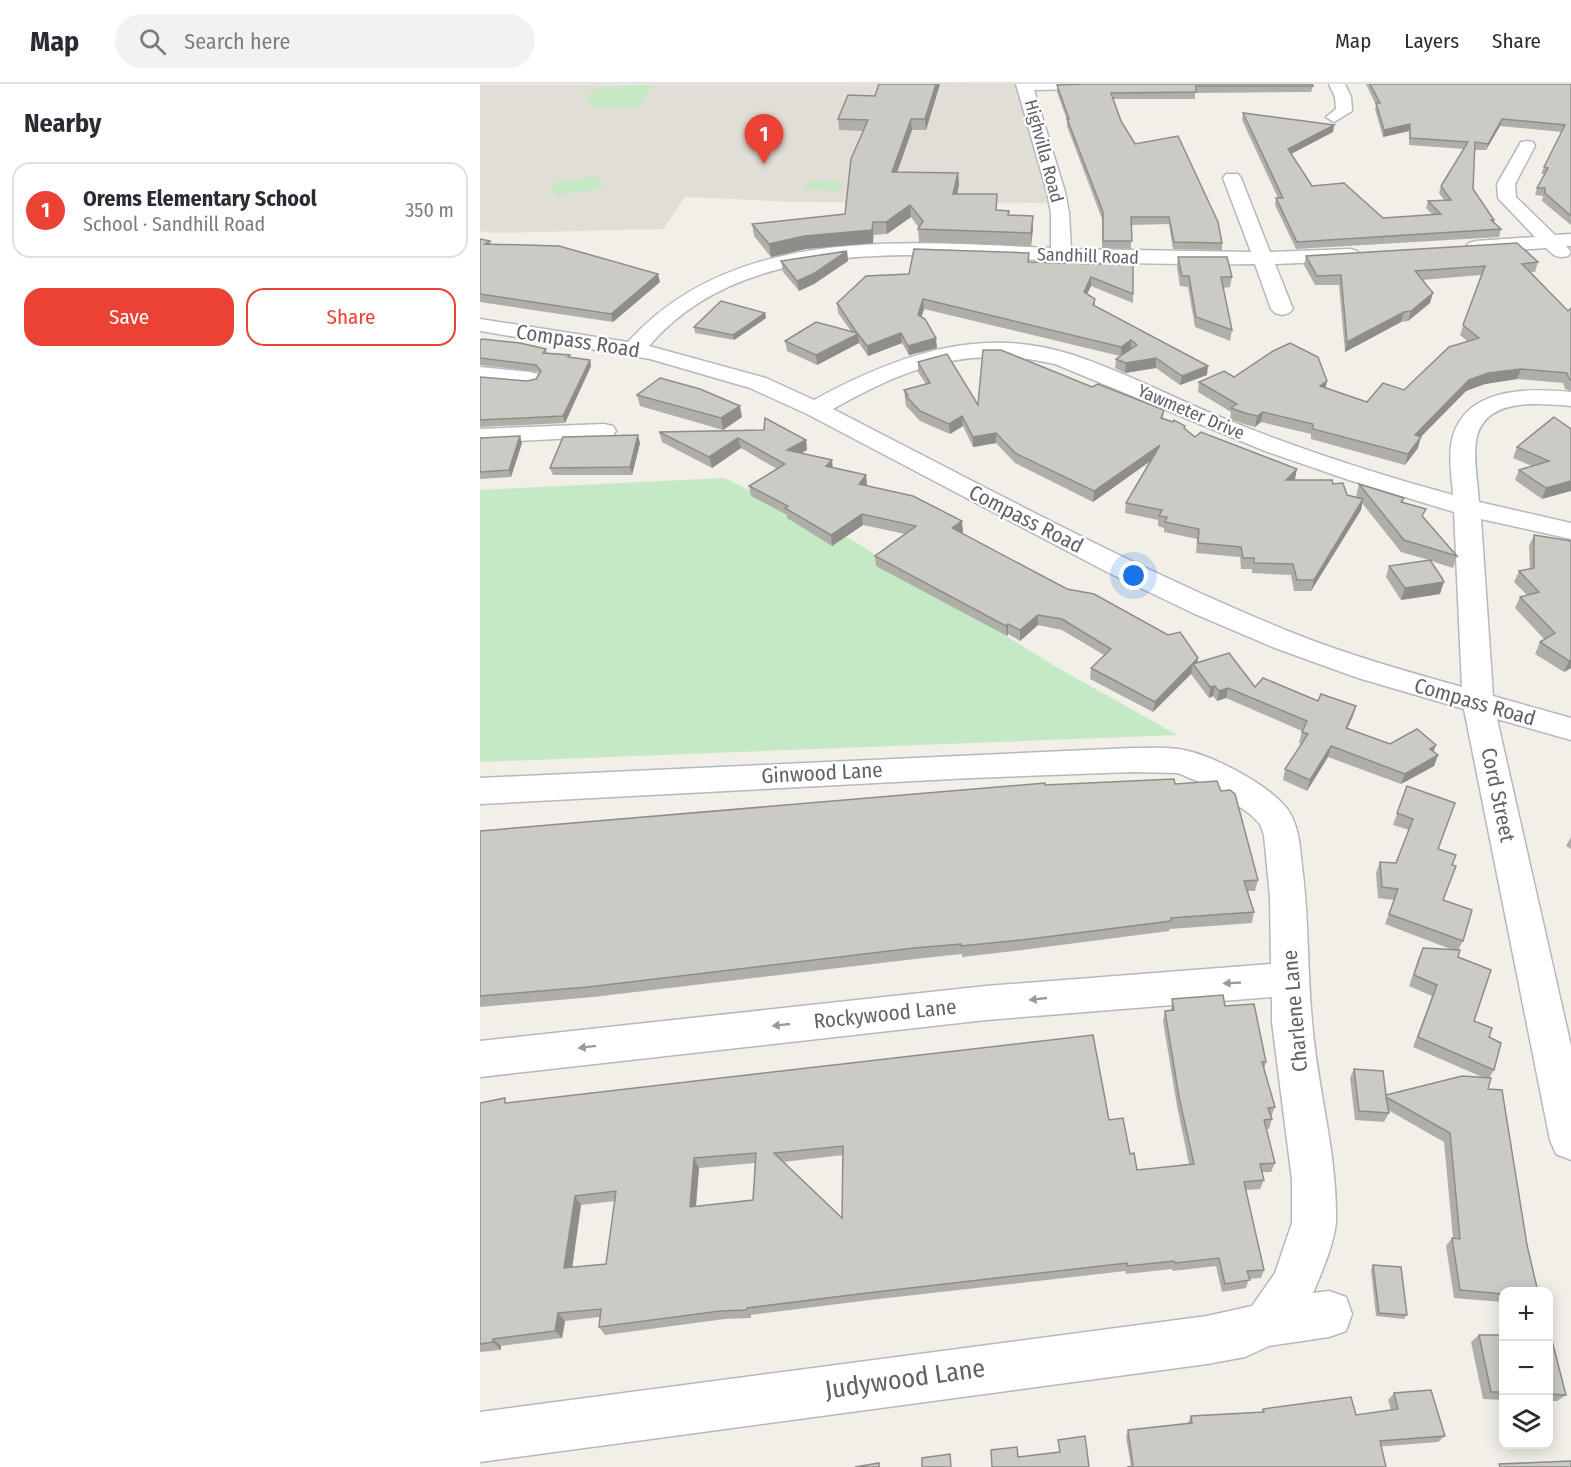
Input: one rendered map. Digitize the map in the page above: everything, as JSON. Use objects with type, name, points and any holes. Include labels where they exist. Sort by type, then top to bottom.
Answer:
[{"type":"street","points":[[1025,85],[1084,84]]},
{"type":"street","points":[[1334,117],[1344,111],[1345,105],[1337,84]]},
{"type":"street","name":"Highvilla Road","points":[[1025,85],[1056,192],[1060,213],[1060,255]]},
{"type":"street","points":[[1527,146],[1510,174],[1505,191],[1507,198],[1571,261]]},
{"type":"street","points":[[1232,178],[1282,309]]},
{"type":"street","points":[[1460,248],[1571,240]]},
{"type":"street","name":"Sandhill Road","points":[[633,350],[663,318],[686,301],[743,273],[811,255],[885,250],[1204,260],[1369,254]]},
{"type":"street","name":"Compass Road","points":[[480,325],[633,350],[682,361],[758,383],[815,409],[1117,566],[1205,607],[1286,641],[1369,671],[1571,729]]},
{"type":"street","name":"Yawmeter Drive","points":[[815,409],[900,366],[925,358],[972,351],[1023,352],[1050,356],[1102,375],[1230,429],[1399,489],[1571,531]]},
{"type":"street","points":[[480,374],[530,379]]},
{"type":"street","name":"Cord Street","points":[[1571,399],[1536,397],[1511,399],[1487,407],[1476,413],[1468,424],[1463,443],[1478,703],[1565,1084],[1571,1140]]},
{"type":"street","points":[[480,436],[604,431]]},
{"type":"street","name":"Ginwood Lane","points":[[480,791],[970,766],[1163,759]]},
{"type":"street","name":"Charlene Lane","points":[[1163,759],[1192,764],[1222,778],[1263,805],[1275,818],[1281,834],[1284,854],[1292,1022],[1314,1180],[1314,1223],[1292,1288],[1269,1323]]},
{"type":"street","name":"Rockywood Lane","points":[[480,1059],[736,1029],[1140,988],[1290,979]]},
{"type":"street","name":"Judywood Lane","points":[[480,1437],[1207,1340],[1245,1333],[1269,1323],[1329,1314]]},
{"type":"shaded area","points":[[1023,84],[1059,203],[794,202],[685,197],[663,229],[493,233],[480,231],[480,85]]},
{"type":"green space","points":[[648,85],[655,87],[648,90],[637,106],[603,108],[585,99],[587,95],[600,88]]},
{"type":"green space","points":[[598,176],[603,188],[555,195],[550,184]]},
{"type":"green space","points":[[810,181],[843,182],[840,191],[804,189],[804,185]]},
{"type":"green space","points":[[724,478],[852,540],[1053,665],[1177,735],[480,762],[480,490]]},
{"type":"building","points":[[879,84],[936,84],[925,119],[911,119],[892,172],[958,173],[953,194],[997,194],[996,210],[1009,211],[1008,215],[1033,216],[1031,233],[918,229],[923,221],[910,205],[886,222],[873,222],[872,230],[804,236],[769,244],[752,224],[845,214],[851,159],[868,120],[838,119],[848,95],[875,96]]},
{"type":"building","points":[[1312,84],[1313,86],[1196,86],[1196,92],[1111,93],[1121,121],[1135,144],[1178,136],[1218,222],[1222,243],[1174,242],[1169,217],[1131,217],[1132,241],[1103,241],[1103,212],[1067,119],[1069,119],[1057,85]]},
{"type":"building","points":[[1370,84],[1571,84],[1571,216],[1545,193],[1545,188],[1537,188],[1548,168],[1544,167],[1565,125],[1502,119],[1488,144],[1475,142],[1473,189],[1494,220],[1491,220],[1501,229],[1297,242],[1276,198],[1283,198],[1243,113],[1334,125],[1288,149],[1312,186],[1344,183],[1383,218],[1441,214],[1428,201],[1451,200],[1441,186],[1468,142],[1410,138],[1410,124],[1384,130],[1376,103],[1380,103]]},
{"type":"building","points":[[480,239],[490,241],[485,244],[559,246],[658,274],[611,314],[480,294]]},
{"type":"building","points":[[1517,243],[1538,262],[1522,264],[1568,311],[1571,308],[1571,380],[1567,373],[1521,369],[1488,373],[1469,380],[1415,435],[1421,437],[1408,454],[1313,429],[1313,424],[1263,412],[1257,416],[1245,413],[1231,408],[1237,404],[1199,382],[1224,371],[1234,377],[1273,351],[1290,343],[1318,357],[1327,381],[1320,386],[1367,402],[1383,383],[1404,390],[1449,347],[1479,338],[1463,325],[1485,266],[1415,271],[1433,293],[1411,311],[1404,312],[1347,342],[1341,275],[1317,276],[1306,256]]},
{"type":"building","points":[[914,249],[1029,253],[1028,262],[1103,264],[1103,256],[1133,257],[1133,294],[1091,277],[1084,292],[1095,299],[1093,305],[1208,366],[1182,376],[1156,358],[1126,363],[1116,359],[1137,345],[1131,340],[1121,347],[923,299],[918,315],[925,319],[936,338],[908,346],[901,333],[867,346],[858,334],[816,355],[785,341],[816,322],[857,333],[837,303],[866,276],[909,274]]},
{"type":"building","points":[[847,251],[813,274],[797,281],[781,261]]},
{"type":"building","points":[[1178,257],[1227,257],[1232,277],[1221,277],[1232,330],[1196,317],[1189,276],[1182,276]]},
{"type":"building","points":[[721,301],[765,313],[733,335],[694,327]]},
{"type":"building","points":[[480,340],[520,343],[546,349],[543,353],[570,355],[568,357],[590,360],[563,416],[480,420],[480,377],[527,381],[536,379],[541,371],[536,365],[480,358]]},
{"type":"building","points":[[983,350],[1001,350],[1092,387],[1098,384],[1164,410],[1161,418],[1173,422],[1174,420],[1185,426],[1184,428],[1195,437],[1201,432],[1297,469],[1286,480],[1332,480],[1333,484],[1343,483],[1347,495],[1363,499],[1314,580],[1297,580],[1293,564],[1254,563],[1254,558],[1243,558],[1241,547],[1198,543],[1199,529],[1165,522],[1167,517],[1159,516],[1162,510],[1126,503],[1160,445],[1094,491],[1015,453],[996,433],[973,437],[962,416],[949,424],[920,411],[906,396],[908,395],[904,390],[930,383],[918,362],[947,354],[978,405]]},
{"type":"building","points":[[660,378],[700,389],[740,406],[721,418],[637,395]]},
{"type":"building","points":[[1554,417],[1571,429],[1571,481],[1546,488],[1519,470],[1549,461],[1517,447]]},
{"type":"building","points":[[765,418],[806,440],[787,450],[832,460],[826,466],[866,475],[859,484],[913,496],[962,521],[952,528],[1067,589],[1094,594],[1168,635],[1180,632],[1198,658],[1155,702],[1091,668],[1111,649],[1062,619],[1038,615],[1020,630],[1008,624],[1006,626],[875,556],[916,526],[862,514],[831,535],[785,508],[788,506],[749,486],[785,464],[738,438],[709,457],[659,432],[764,430]]},
{"type":"building","points":[[638,435],[630,467],[550,468],[563,437]]},
{"type":"building","points":[[520,436],[509,470],[480,472],[480,438]]},
{"type":"building","points":[[1359,484],[1404,498],[1401,502],[1426,509],[1422,516],[1457,556],[1404,540]]},
{"type":"building","points":[[1534,535],[1571,541],[1571,660],[1569,661],[1540,642],[1555,633],[1520,597],[1539,592],[1519,571],[1534,568]]},
{"type":"building","points":[[1430,560],[1444,582],[1405,588],[1389,566]]},
{"type":"building","points":[[1229,653],[1255,687],[1263,678],[1318,701],[1321,694],[1356,706],[1346,728],[1390,744],[1417,729],[1436,745],[1430,749],[1438,755],[1405,774],[1331,746],[1310,780],[1285,769],[1308,734],[1302,732],[1307,721],[1228,688],[1219,691],[1215,686],[1210,687],[1193,664]]},
{"type":"building","points":[[1174,779],[1175,784],[1217,781],[1221,791],[1230,790],[1235,794],[1258,880],[1244,881],[1254,912],[1171,918],[1171,921],[1030,939],[914,948],[588,987],[480,996],[480,831],[1045,783],[1045,785]]},
{"type":"building","points":[[1407,786],[1455,803],[1438,849],[1456,855],[1452,865],[1456,866],[1443,900],[1472,910],[1463,941],[1389,914],[1398,889],[1382,887],[1380,862],[1396,863],[1413,819],[1397,813]]},
{"type":"building","points":[[1423,948],[1460,950],[1458,957],[1491,970],[1474,1021],[1492,1028],[1489,1037],[1501,1043],[1494,1070],[1418,1037],[1437,985],[1414,975]]},
{"type":"building","points":[[1223,995],[1225,1006],[1254,1004],[1266,1062],[1262,1062],[1275,1107],[1268,1108],[1272,1119],[1264,1120],[1275,1163],[1260,1164],[1264,1180],[1244,1182],[1264,1270],[1247,1271],[1250,1280],[1225,1284],[1219,1258],[1127,1266],[1127,1263],[599,1327],[601,1309],[558,1313],[555,1331],[493,1339],[493,1342],[480,1344],[480,1103],[505,1098],[505,1103],[1093,1035],[1109,1120],[1123,1118],[1130,1154],[1134,1153],[1137,1170],[1194,1164],[1179,1097],[1165,1011],[1174,1010],[1172,999]],"holes":[[[843,1146],[842,1218],[774,1153]],[[756,1153],[753,1200],[690,1207],[694,1158]],[[616,1191],[606,1264],[564,1268],[575,1196]]]},
{"type":"building","points":[[1354,1069],[1383,1071],[1386,1095],[1462,1076],[1491,1078],[1488,1089],[1502,1090],[1527,1245],[1537,1287],[1499,1287],[1499,1294],[1460,1290],[1452,1238],[1460,1239],[1450,1133],[1386,1097],[1389,1113],[1359,1111]]},
{"type":"building","points":[[1373,1265],[1401,1267],[1407,1315],[1379,1313]]},
{"type":"building","points":[[1479,1335],[1499,1335],[1499,1392],[1491,1392]]},
{"type":"building","points":[[1553,1345],[1566,1395],[1553,1394]]},
{"type":"building","points":[[1431,1390],[1445,1436],[1380,1441],[1386,1467],[1127,1467],[1133,1466],[1128,1430],[1192,1423],[1191,1416],[1264,1412],[1263,1409],[1351,1397],[1356,1415],[1398,1409],[1394,1393]]},
{"type":"building","points":[[1085,1436],[1089,1467],[992,1467],[991,1450],[1017,1447],[1018,1457],[1060,1452],[1058,1440]]},
{"type":"building","points":[[950,1454],[951,1467],[922,1467],[922,1458]]},
{"type":"building","points":[[1571,1461],[1571,1467],[1500,1467],[1499,1464]]},
{"type":"building","points":[[879,1463],[879,1467],[855,1467]]},
{"type":"place","name":"Orems Elementary School","points":[[764,164]]}]
